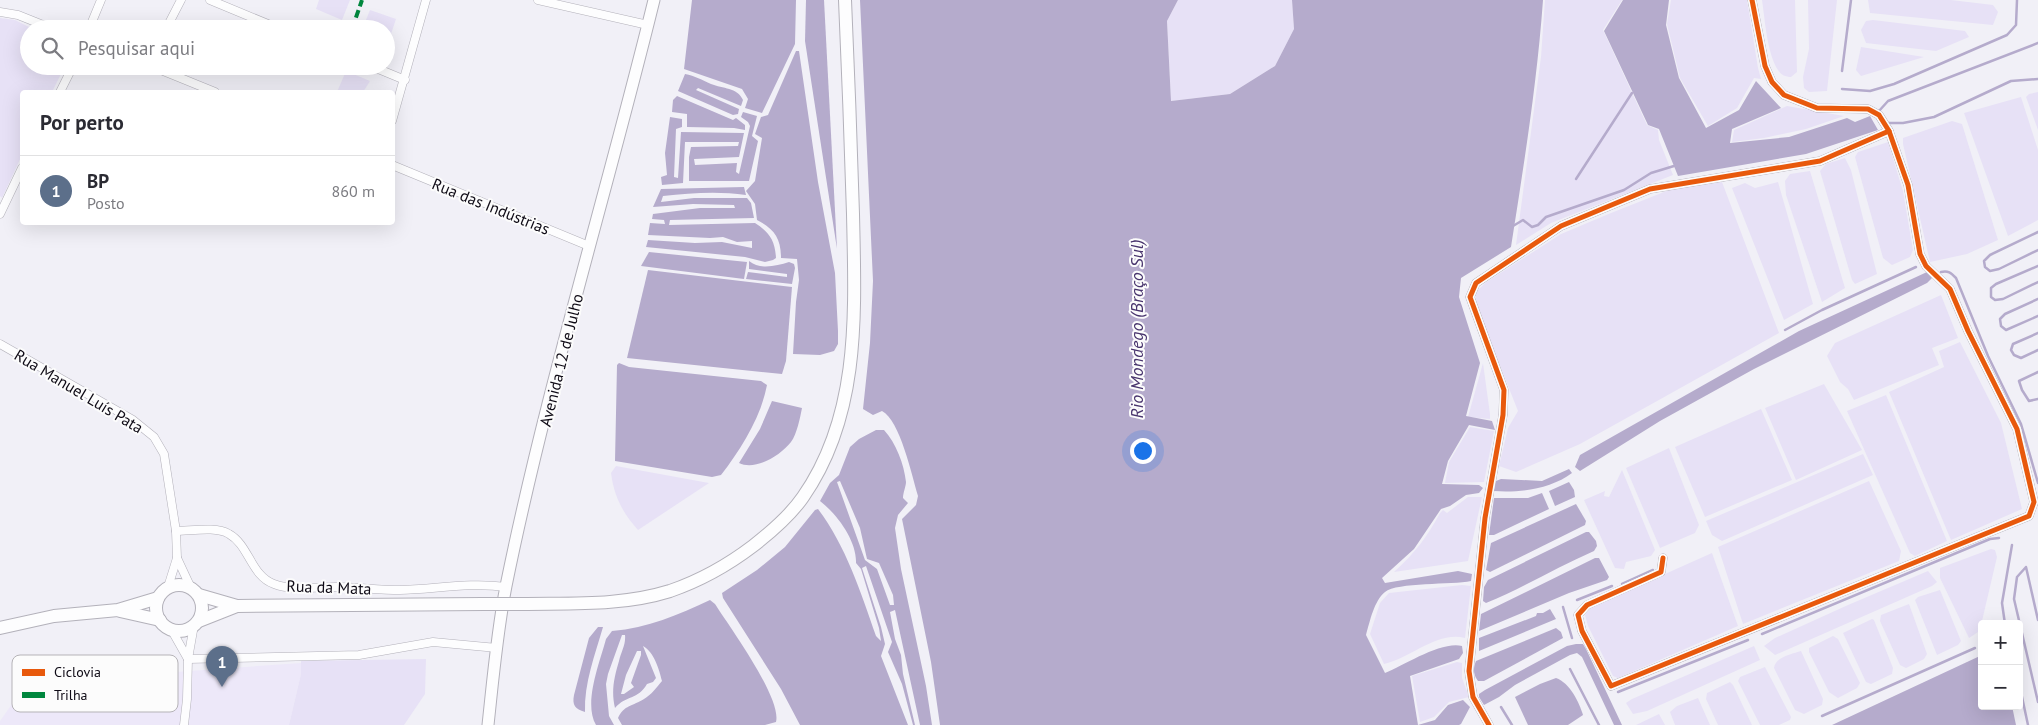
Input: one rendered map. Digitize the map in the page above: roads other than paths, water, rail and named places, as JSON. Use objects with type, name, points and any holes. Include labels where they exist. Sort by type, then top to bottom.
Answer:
[{"type":"main road","name":"Avenida 12 de Julho","points":[[488,725],[506,588],[533,470],[589,246],[654,0]]},
{"type":"main road","points":[[0,628],[54,616],[118,610],[158,598],[168,588],[176,585],[236,606],[618,602],[670,590],[730,564],[772,532],[803,498],[825,459],[839,420],[850,373],[855,312],[845,0]]},
{"type":"main road","points":[[195,592],[202,608],[196,623]]},
{"type":"main road","points":[[158,598],[157,613],[160,620]]},
{"type":"main road","points":[[118,610],[160,620],[171,629],[183,630],[236,606]]},
{"type":"street","points":[[93,20],[101,0]]},
{"type":"street","points":[[171,20],[181,0]]},
{"type":"street","points":[[210,0],[258,20]]},
{"type":"street","points":[[395,112],[426,0]]},
{"type":"street","points":[[538,0],[559,2],[648,26]]},
{"type":"street","points":[[1663,558],[1661,572],[1586,604],[1578,615],[1582,631],[1612,686],[2029,516],[2034,502],[2017,429],[1968,331],[1950,290],[1926,266],[1920,254],[1908,185],[1889,131],[1879,115],[1868,109],[1817,108],[1784,95],[1772,82],[1765,66],[1752,0]]},
{"type":"street","points":[[0,12],[18,15],[30,20]]},
{"type":"street","points":[[61,90],[68,75]]},
{"type":"street","points":[[173,75],[210,90]]},
{"type":"street","points":[[393,75],[405,80]]},
{"type":"street","points":[[1489,725],[1473,697],[1469,671],[1484,518],[1503,415],[1504,390],[1470,297],[1476,283],[1561,226],[1650,189],[1820,161],[1889,131]]},
{"type":"street","name":"Rua das Indústrias","points":[[395,166],[589,246]]},
{"type":"street","points":[[0,214],[2,204],[20,172]]},
{"type":"street","name":"Rua Manuel Luís Pata","points":[[0,344],[133,420],[154,438],[164,454],[176,531],[177,558]]},
{"type":"street","name":"Rua da Mata","points":[[176,531],[214,530],[228,533],[239,542],[259,574],[272,583],[285,587],[343,587],[399,590],[487,584],[506,588]]},
{"type":"street","points":[[168,588],[177,558]]},
{"type":"street","points":[[177,558],[195,592]]},
{"type":"street","points":[[184,725],[188,659],[196,623]]},
{"type":"street","points":[[171,629],[188,659]]},
{"type":"street","points":[[188,659],[359,655],[433,642],[497,648]]},
{"type":"water","points":[[692,0],[796,0],[795,44],[762,113],[745,108],[748,99],[742,89],[684,69]]},
{"type":"water","points":[[806,0],[824,0],[837,249],[805,41]]},
{"type":"water","name":"Rio Mondego (Braço Sul)","points":[[860,0],[1178,0],[1167,21],[1171,101],[1230,94],[1275,66],[1294,29],[1292,0],[1543,0],[1534,93],[1511,247],[1461,278],[1459,297],[1480,363],[1466,416],[1492,421],[1495,430],[1469,425],[1448,461],[1442,484],[1479,485],[1483,488],[1479,493],[1466,495],[1450,506],[1441,509],[1414,549],[1382,578],[1385,583],[1458,571],[1472,574],[1471,581],[1401,587],[1385,592],[1375,606],[1366,635],[1385,673],[1434,650],[1453,645],[1462,646],[1463,653],[1459,659],[1410,676],[1418,725],[940,725],[931,662],[902,519],[916,505],[918,496],[905,449],[894,425],[882,411],[873,415],[863,409],[870,343],[873,281]]},
{"type":"water","points":[[1623,0],[1669,0],[1666,25],[1679,78],[1706,128],[1739,110],[1756,81],[1781,108],[1732,129],[1730,143],[1789,137],[1847,118],[1855,122],[1870,116],[1878,130],[1806,154],[1678,176],[1659,129],[1648,125],[1604,31]]},
{"type":"water","points":[[796,51],[799,51],[818,182],[835,273],[838,344],[834,351],[820,355],[793,354],[799,280],[797,259],[781,258],[778,240],[768,227],[757,220],[755,204],[746,191],[755,181],[762,138],[755,134],[761,117],[768,115]]},
{"type":"water","points":[[685,74],[737,93],[743,100],[741,106],[698,88],[696,90],[739,109],[738,114],[733,115],[678,91]]},
{"type":"water","points":[[677,96],[733,120],[736,118],[745,125],[745,130],[687,127],[687,114],[672,112],[673,100]]},
{"type":"water","points":[[743,112],[757,116],[752,136],[758,141],[749,181],[689,181],[691,147],[738,146],[739,142],[685,142],[683,183],[662,185],[661,177],[667,175],[665,153],[670,117],[682,119],[682,127],[676,129],[674,177],[678,178],[681,132],[744,133],[739,157],[694,159],[695,165],[737,163],[736,172],[739,174],[750,126],[741,117]]},
{"type":"water","points":[[744,187],[746,195],[684,194],[663,196],[661,202],[694,198],[747,198],[751,203],[754,218],[670,220],[669,225],[755,223],[768,233],[773,241],[776,258],[773,260],[765,262],[745,257],[646,247],[648,240],[695,243],[722,242],[752,248],[752,241],[737,242],[723,237],[648,235],[650,223],[665,224],[664,220],[652,219],[653,214],[700,208],[735,208],[734,205],[693,204],[653,207],[661,189]]},
{"type":"water","points":[[649,252],[747,262],[744,279],[641,266]]},
{"type":"water","points":[[749,261],[758,266],[774,266],[789,262],[794,264],[792,284],[746,279],[748,272],[787,277],[787,274],[749,269]]},
{"type":"water","points":[[648,270],[792,287],[786,361],[782,374],[627,358]]},
{"type":"water","points":[[1927,272],[1932,278],[1927,283],[1754,369],[1660,421],[1580,471],[1575,467],[1580,455],[1799,331]]},
{"type":"water","points":[[619,363],[629,367],[761,381],[767,385],[755,421],[736,454],[721,475],[712,477],[615,461],[617,365]]},
{"type":"water","points":[[772,401],[802,408],[793,439],[786,447],[767,461],[752,465],[739,463],[760,429]]},
{"type":"water","points":[[876,430],[884,430],[896,447],[903,468],[906,482],[903,498],[908,503],[898,515],[895,528],[901,569],[926,686],[932,725],[920,725],[895,610],[890,612],[895,639],[901,655],[903,674],[915,725],[913,725],[902,684],[888,652],[892,642],[866,566],[862,568],[885,644],[881,656],[908,725],[800,725],[781,689],[723,598],[722,593],[757,570],[785,547],[815,510],[818,509],[845,554],[876,636],[881,641],[879,628],[861,569],[856,563],[850,537],[833,513],[820,501],[830,483],[839,475],[850,447],[859,439]],"holes":[[[840,481],[860,528],[867,559],[879,563],[893,595],[894,605],[890,605],[877,569],[865,560],[837,482]]]},
{"type":"water","points":[[1569,469],[1572,473],[1564,478],[1535,489],[1494,491],[1496,481],[1501,479],[1542,481]]},
{"type":"water","points":[[1569,482],[1574,490],[1575,497],[1555,506],[1549,491]]},
{"type":"water","points":[[1542,493],[1549,509],[1494,535],[1489,535],[1494,498],[1528,498]]},
{"type":"water","points":[[1576,504],[1586,521],[1585,525],[1490,572],[1486,570],[1491,543]]},
{"type":"water","points":[[1589,532],[1596,541],[1597,546],[1594,551],[1500,597],[1486,603],[1483,601],[1484,587],[1488,580]]},
{"type":"water","points":[[1595,558],[1599,558],[1609,577],[1607,580],[1569,593],[1479,631],[1481,614]]},
{"type":"water","points":[[710,600],[715,604],[763,680],[776,711],[776,722],[765,725],[622,725],[618,718],[620,714],[629,706],[647,697],[662,681],[658,666],[650,652],[643,646],[656,678],[653,682],[647,684],[640,693],[623,701],[615,708],[614,684],[625,642],[625,635],[622,635],[606,684],[609,716],[614,725],[596,725],[592,716],[591,706],[594,682],[606,639],[612,631],[650,624]],"holes":[[[637,651],[641,651],[631,683],[634,687],[621,694],[626,675]]]},
{"type":"water","points":[[1550,609],[1556,619],[1479,651],[1479,638]]},
{"type":"water","points":[[598,627],[603,627],[588,680],[585,712],[575,706],[573,701],[589,638]]},
{"type":"water","points":[[1556,628],[1561,632],[1563,638],[1484,681],[1476,679],[1474,666],[1476,661]]},
{"type":"water","points":[[1583,644],[1586,649],[1622,725],[1614,725],[1582,657],[1577,653],[1515,685],[1484,705],[1479,697],[1479,694],[1485,690],[1567,646]]},
{"type":"water","points":[[1978,657],[1978,710],[2013,710],[2016,725],[1832,725]]},
{"type":"water","points":[[1556,678],[1570,688],[1583,715],[1568,725],[1528,725],[1515,697]]},
{"type":"water","points":[[1463,700],[1470,707],[1459,725],[1418,725],[1435,720],[1448,705]]},
{"type":"waterway","points":[[1842,71],[1851,0]]},
{"type":"waterway","points":[[1842,89],[1870,91],[1894,84],[2007,35],[2016,25],[2017,0]]},
{"type":"waterway","points":[[1880,112],[1888,101],[2038,43]]},
{"type":"waterway","points":[[1888,123],[1903,123],[1934,117],[2011,81],[2038,79]]},
{"type":"waterway","points":[[1576,179],[1632,93]]},
{"type":"waterway","points":[[1513,226],[1523,220],[1532,227],[1538,225],[1546,217],[1624,190],[1651,173],[1674,166]]},
{"type":"waterway","points":[[2038,232],[1990,255],[1984,261],[1985,267],[1990,271],[1999,269],[2038,250]]},
{"type":"waterway","points":[[2038,266],[1996,284],[1991,288],[1991,297],[1995,300],[2003,299],[2038,282]]},
{"type":"waterway","points":[[1785,330],[1822,310],[1916,267]]},
{"type":"waterway","points":[[1941,272],[1949,272],[1956,278],[1988,356],[2021,424],[2038,483]]},
{"type":"waterway","points":[[2038,299],[2005,314],[2000,319],[2001,326],[2006,330],[2038,316]]},
{"type":"waterway","points":[[2038,333],[2013,344],[2011,350],[2014,355],[2021,358],[2038,350]]},
{"type":"waterway","points":[[2038,372],[2019,381],[2029,401],[2038,399]]},
{"type":"waterway","points":[[1762,634],[1990,539],[1999,538]]},
{"type":"waterway","points":[[2004,620],[2002,603],[2012,545]]},
{"type":"waterway","points":[[2038,620],[2026,567],[2017,577],[2014,599],[2038,702]]},
{"type":"waterway","points":[[1622,584],[1653,570]]},
{"type":"waterway","points":[[1577,600],[1612,586]]},
{"type":"waterway","points":[[1563,607],[1572,638]]},
{"type":"waterway","points":[[1618,692],[1748,640]]},
{"type":"waterway","points":[[1822,716],[1975,648]]},
{"type":"waterway","points":[[1570,669],[1599,725]]},
{"type":"waterway","points":[[2023,702],[2028,725]]},
{"type":"waterway","points":[[1501,707],[1512,725]]},
{"type":"place","name":"BP","points":[[222,687]]}]
